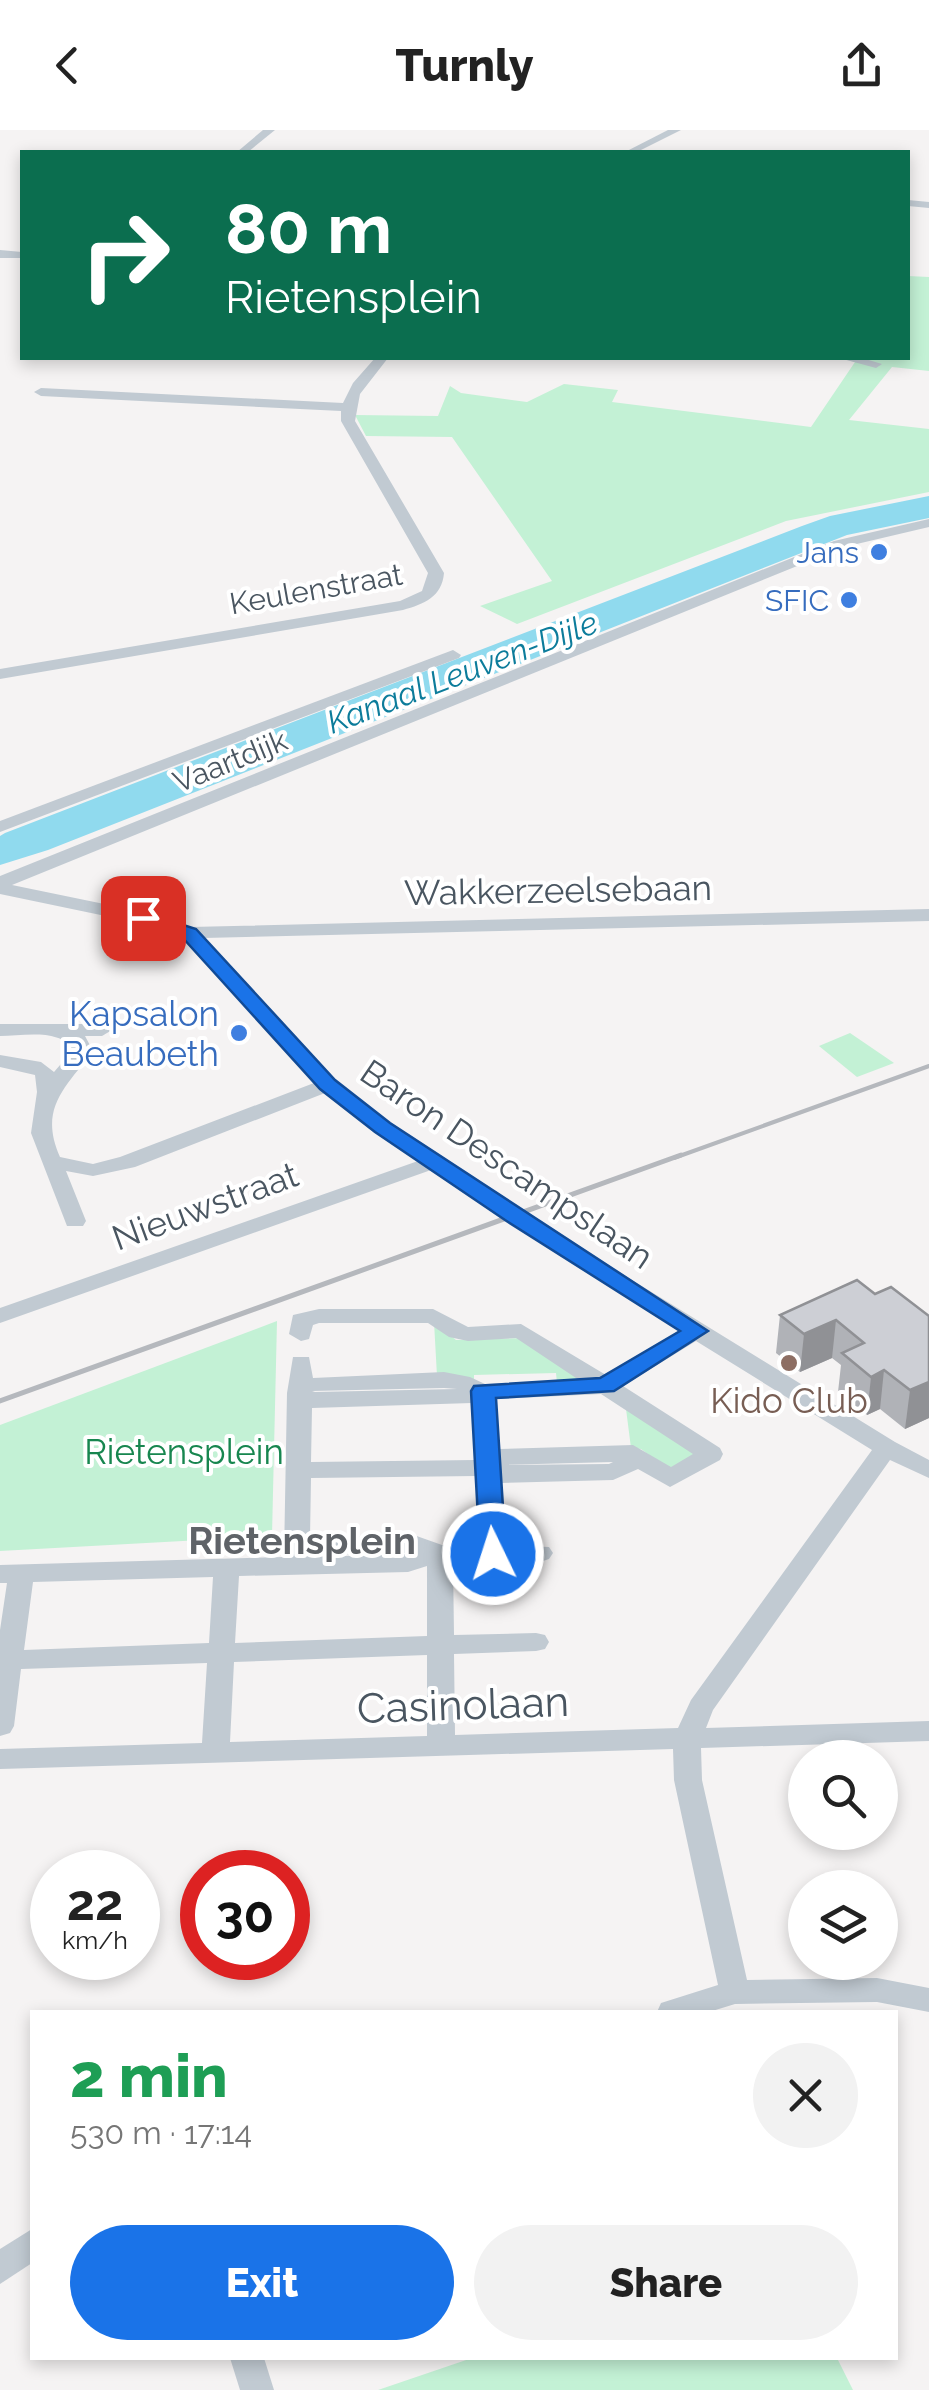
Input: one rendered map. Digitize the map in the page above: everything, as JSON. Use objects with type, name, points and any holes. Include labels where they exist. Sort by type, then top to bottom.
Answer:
[{"type":"street","points":[[245,150],[270,130]]},
{"type":"street","points":[[634,150],[676,130]]},
{"type":"street","points":[[41,392],[347,407],[356,387],[380,360]]},
{"type":"street","points":[[855,360],[876,364]]},
{"type":"street","name":"Keulenstraat","points":[[0,674],[152,644],[384,608],[418,600],[432,591],[437,584],[436,572],[348,421],[347,407]]},
{"type":"street","name":"Vaartdijk","points":[[0,886],[840,544],[929,523]]},
{"type":"street","name":"Vaartdijk","points":[[0,827],[453,655]]},
{"type":"street","name":"Baron Descampslaan","points":[[0,886],[143,918],[189,933],[328,1084],[434,1162],[696,1331],[886,1448],[929,1470]]},
{"type":"street","name":"Wakkerzeelsebaan","points":[[189,933],[929,915]]},
{"type":"street","points":[[0,1030],[102,1030]]},
{"type":"street","points":[[48,1092],[82,1056],[80,1040],[62,1030]]},
{"type":"street","points":[[0,1062],[40,1069],[48,1078],[39,1128],[75,1221]]},
{"type":"street","points":[[52,1162],[93,1170],[160,1150],[328,1084]]},
{"type":"street","name":"Nieuwstraat","points":[[0,1316],[434,1162]]},
{"type":"street","points":[[299,1470],[487,1466],[613,1472],[640,1458],[670,1479],[711,1454],[521,1331],[468,1334],[457,1332],[433,1316],[319,1316],[301,1320],[301,1334]]},
{"type":"street","points":[[299,1393],[310,1400],[464,1397],[480,1392],[605,1386],[696,1331]]},
{"type":"street","points":[[298,1556],[301,1362]]},
{"type":"street","points":[[480,1392],[493,1554]]},
{"type":"street","points":[[736,1992],[688,1780],[687,1740],[701,1706],[886,1448]]},
{"type":"street","points":[[0,1726],[10,1573],[227,1568],[298,1556],[408,1563],[440,1554],[540,1554]]},
{"type":"street","points":[[440,1554],[441,1746]]},
{"type":"street","points":[[215,1753],[227,1568]]},
{"type":"street","points":[[4,1660],[536,1642]]},
{"type":"street","name":"Casinolaan","points":[[0,1758],[929,1731]]},
{"type":"street","points":[[678,2010],[736,1992],[878,1990],[929,2000]]},
{"type":"street","points":[[0,2270],[30,2246]]},
{"type":"street","points":[[248,2360],[258,2390]]},
{"type":"green space","points":[[910,276],[929,277],[929,371],[892,367],[849,420],[929,429],[929,492],[786,521],[517,624],[480,606],[552,581],[452,437],[366,436],[355,415],[438,416],[450,386],[461,393],[527,402],[564,384],[618,390],[612,402],[811,427],[855,362],[848,360],[910,360]]},
{"type":"green space","points":[[850,1033],[894,1063],[857,1077],[819,1046]]},
{"type":"green space","name":"Rietensplein","points":[[277,1321],[272,1536],[0,1551],[0,1425]]},
{"type":"green space","points":[[434,1322],[456,1340],[525,1338],[581,1378],[579,1382],[557,1383],[556,1373],[474,1375],[474,1386],[437,1376]]},
{"type":"green space","points":[[625,1401],[700,1452],[668,1469],[641,1449],[631,1448]]},
{"type":"green space","points":[[466,2360],[838,2360],[853,2390],[378,2390]]},
{"type":"water","name":"Kanaal Leuven-Dijle","points":[[929,496],[929,518],[847,535],[48,850],[0,865],[0,836],[5,833],[802,526],[830,516]]},
{"type":"building","points":[[857,1280],[875,1294],[891,1287],[929,1316],[929,1382],[910,1390],[884,1370],[871,1377],[842,1353],[864,1343],[836,1320],[804,1334],[780,1315]]},
{"type":"railway","points":[[674,1158],[929,1066]]},
{"type":"railway","points":[[0,1401],[681,1155]]},
{"type":"place","name":"Jans","points":[[879,552]]},
{"type":"place","name":"SFIC","points":[[849,600]]},
{"type":"place","name":"Kapsalon Beaubeth","points":[[239,1033]]},
{"type":"place","name":"Kido Club","points":[[789,1363]]},
{"type":"district","name":"Rietensplein","points":[[302,1540]]},
{"type":"route","points":[[143,918],[189,933],[328,1084],[383,1127],[512,1216],[696,1331],[605,1386],[483,1391],[493,1554]]}]
